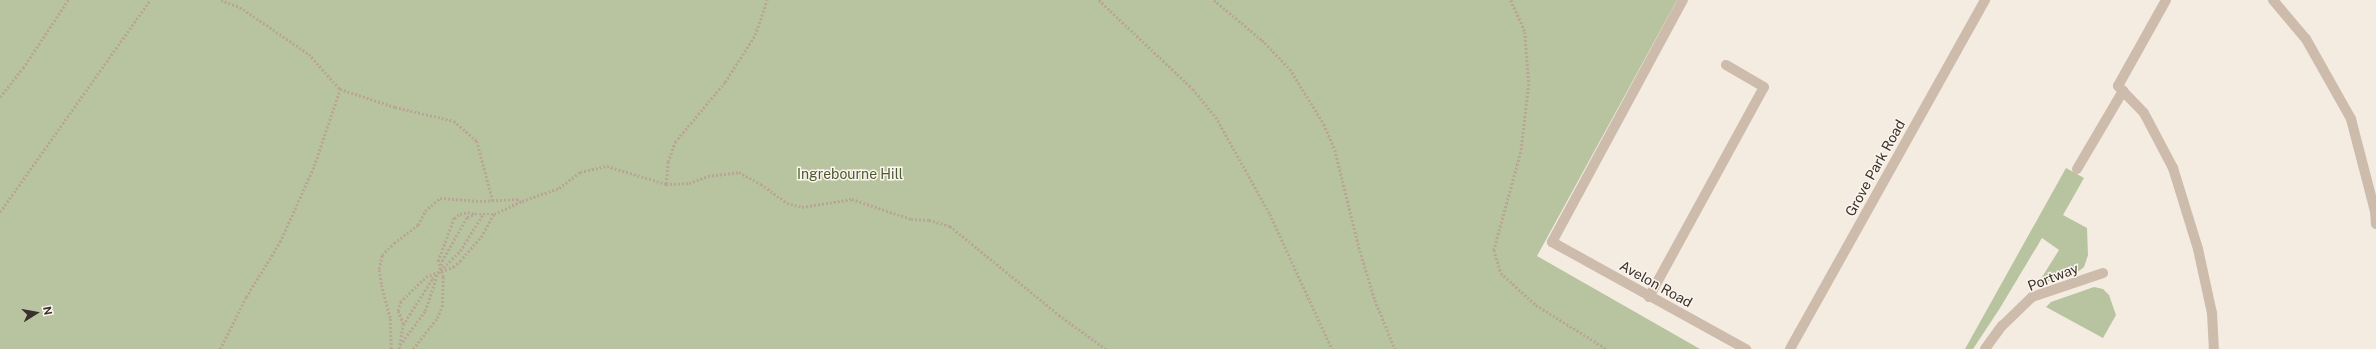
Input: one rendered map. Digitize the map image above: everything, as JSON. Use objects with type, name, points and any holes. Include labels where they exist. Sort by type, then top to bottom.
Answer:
[{"type":"street","name":"Avelon Road","points":[[1683,0],[1552,242],[1649,297],[1746,349]]},
{"type":"street","name":"Grove Park Road","points":[[1790,349],[1985,0]]},
{"type":"street","points":[[2166,0],[2118,86],[2144,112],[2173,168],[2198,248],[2212,313],[2214,349]]},
{"type":"street","points":[[2273,0],[2306,40],[2351,120],[2375,210],[2376,224]]},
{"type":"street","points":[[1649,297],[1764,87],[1726,65]]},
{"type":"street","points":[[2077,169],[2123,91]]},
{"type":"street","name":"Portway","points":[[1985,349],[2002,326],[2032,297],[2103,273]]},
{"type":"path","points":[[0,97],[23,68],[68,0]]},
{"type":"path","points":[[0,212],[150,0]]},
{"type":"path","points":[[221,0],[240,7],[309,54],[340,89],[396,107],[454,121],[477,141],[493,201]]},
{"type":"path","points":[[666,184],[668,162],[675,142],[725,82],[755,35],[767,0]]},
{"type":"path","points":[[1099,0],[1193,89],[1216,117],[1270,214],[1332,349]]},
{"type":"path","points":[[1214,0],[1262,40],[1290,69],[1324,124],[1335,150],[1360,251],[1375,300],[1395,349]]},
{"type":"path","points":[[1511,0],[1525,32],[1529,84],[1521,152],[1494,250],[1501,273],[1536,305],[1608,349]]},
{"type":"path","points":[[220,349],[246,297],[280,242],[314,166],[340,89]]},
{"type":"path","points":[[413,349],[437,318],[442,307],[444,290],[443,278],[438,261],[441,249],[454,218],[464,213],[494,214],[522,201],[559,188],[580,172],[607,166],[666,184],[688,183],[708,176],[739,172],[761,184],[787,203],[802,207],[852,199],[911,219],[929,220],[950,226],[1059,315],[1106,349]]},
{"type":"path","points":[[392,349],[390,318],[380,284],[379,269],[382,255],[394,242],[418,225],[425,211],[440,198],[493,201],[517,199],[522,201]]},
{"type":"path","points":[[400,344],[425,311],[440,271],[442,261],[467,217],[474,214]]},
{"type":"path","points":[[399,349],[403,325],[432,279],[460,251],[478,219],[483,214]]},
{"type":"path","points":[[403,325],[398,311],[400,302],[426,277],[453,267],[460,261],[481,237],[494,214]]},
{"type":"green space","name":"Ingrebourne Hill","points":[[0,0],[1677,0],[1537,256],[1700,349],[0,349]]},
{"type":"green space","points":[[2066,168],[2084,178],[2063,215],[2087,228],[2088,255],[2084,267],[2079,271],[2037,285],[2059,250],[2042,238],[2000,308],[1973,349],[1965,349]]},
{"type":"green space","points":[[2094,287],[2103,289],[2109,295],[2116,315],[2103,338],[2046,307],[2051,302]]}]
